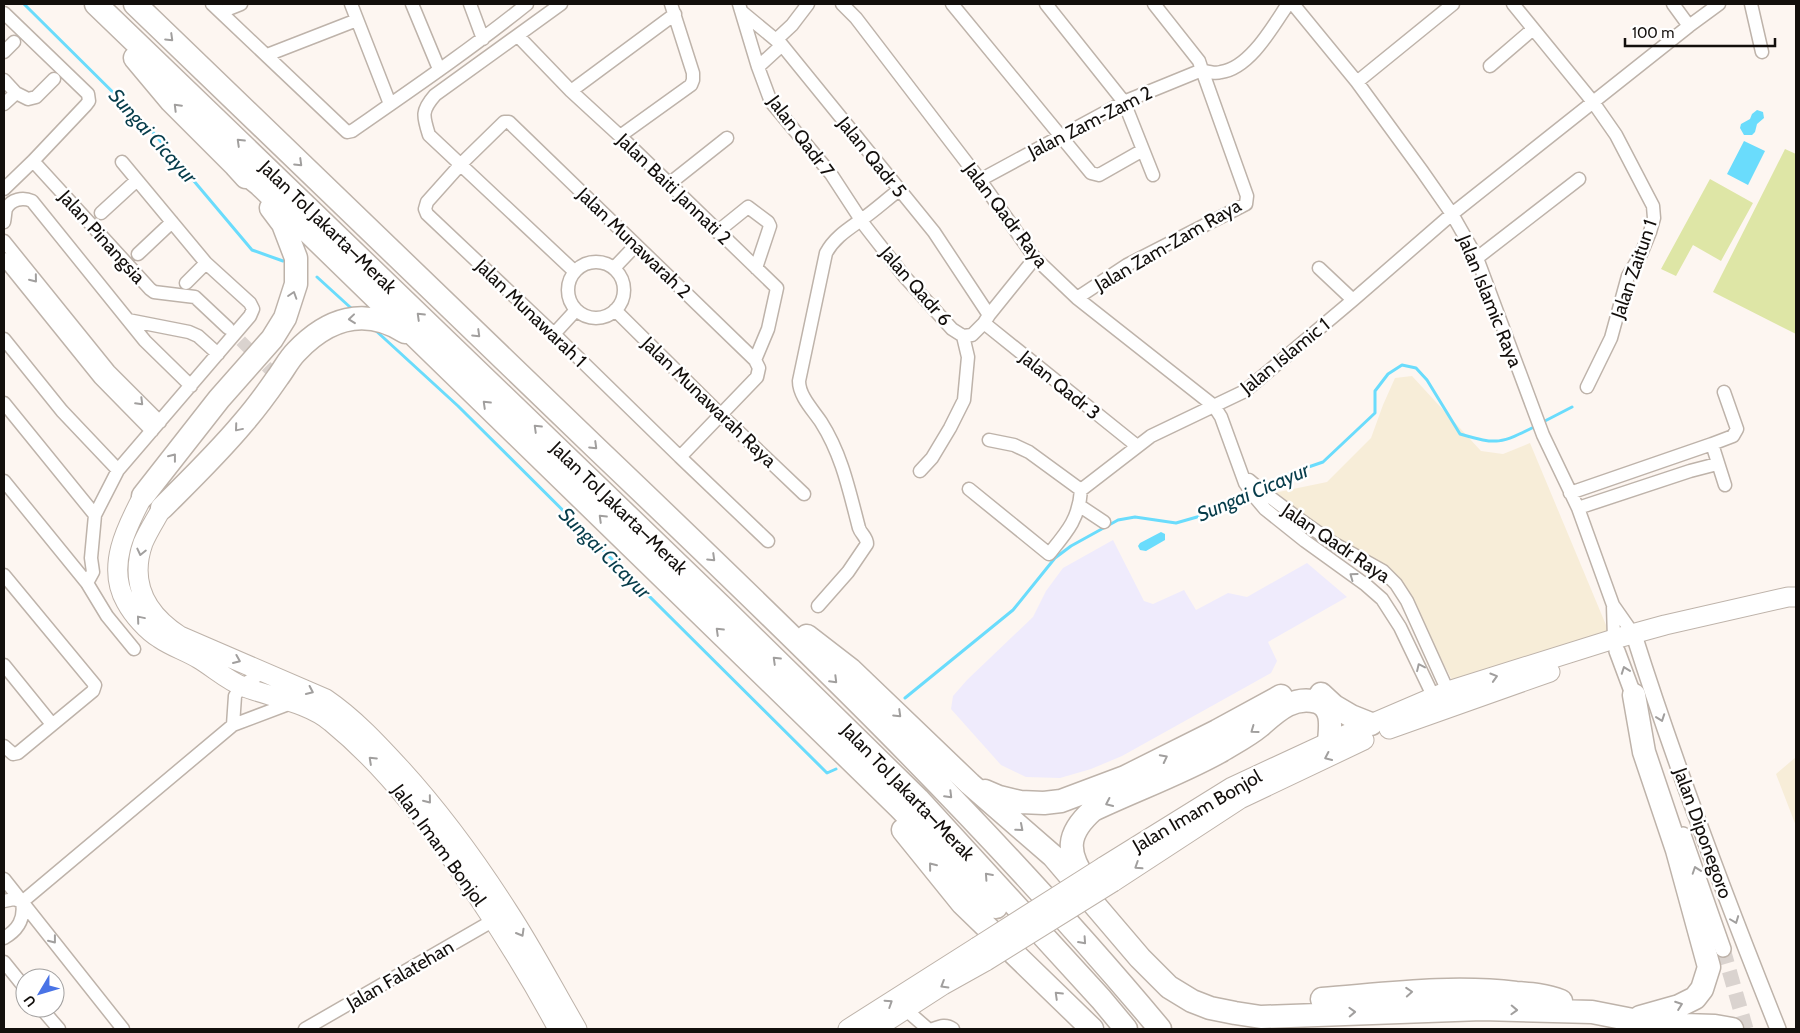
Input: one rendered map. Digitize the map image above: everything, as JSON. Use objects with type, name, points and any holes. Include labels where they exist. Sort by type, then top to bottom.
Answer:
[{"type":"highway","points":[[89,4],[170,101],[236,166],[260,185],[804,714],[1012,922],[1101,1000]]},
{"type":"highway","name":"Jalan Tol Jakarta–Merak","points":[[96,4],[723,608],[918,799],[1126,1029]]},
{"type":"highway","name":"Jalan Tol Jakarta–Merak","points":[[135,4],[738,584],[968,814],[1160,1029]]},
{"type":"highway","points":[[143,496],[219,399],[272,339],[285,318],[296,284],[296,258],[283,224],[236,166]]},
{"type":"highway","points":[[162,508],[215,457],[260,403],[296,353],[322,330],[346,319],[366,318],[393,326],[428,348]]},
{"type":"highway","points":[[738,584],[851,670],[970,784],[1053,856],[1140,958],[1169,987],[1192,1001],[1210,1008],[1261,1017],[1482,1009],[1592,1012]]},
{"type":"highway","points":[[970,784],[994,795],[1020,802],[1061,802],[1125,778],[1294,690],[1308,689],[1318,693],[1327,698],[1334,706],[1351,716],[1371,724]]},
{"type":"highway","points":[[1634,695],[1644,752],[1677,850],[1709,967],[1704,984],[1695,998],[1643,1022]]},
{"type":"highway","points":[[1335,739],[1327,710],[1319,703],[1293,701],[1280,708],[1255,730],[1199,763],[1093,810],[1082,820],[1073,834],[1070,846],[1072,856],[1081,873],[1099,898],[1143,949],[1167,972],[1204,996],[1248,1002],[1297,1001],[1452,989],[1499,990],[1549,997],[1592,1012],[1643,1022],[1715,1026],[1732,1029]]},
{"type":"highway","points":[[1334,706],[1335,739]]},
{"type":"highway","points":[[804,714],[876,797],[962,903],[1092,1029]]},
{"type":"main road","name":"Jalan Imam Bonjol","points":[[143,496],[128,523],[120,546],[118,566],[119,584],[126,602],[143,624],[158,638],[198,658],[241,686],[294,702],[329,720],[385,772],[445,834],[508,912],[576,1029]]},
{"type":"main road","name":"Jalan Imam Bonjol","points":[[162,508],[144,542],[138,572],[142,591],[149,609],[168,628],[180,636],[319,695],[341,709],[384,750],[418,788],[558,1029]]},
{"type":"main road","points":[[1728,617],[1796,596]]},
{"type":"main road","points":[[1728,617],[1796,606]]},
{"type":"main road","name":"Jalan Imam Bonjol","points":[[1108,874],[1232,787],[1371,724],[1558,669],[1616,645],[1636,640],[1665,625],[1728,617]]},
{"type":"main road","name":"Jalan Imam Bonjol","points":[[848,1029],[981,954],[1108,874],[1240,799],[1444,701]]},
{"type":"main road","name":"Jalan Imam Bonjol","points":[[874,1029],[943,985],[981,954]]},
{"type":"street","points":[[216,8],[241,4]]},
{"type":"street","points":[[351,4],[390,104]]},
{"type":"street","points":[[412,4],[439,69]]},
{"type":"street","points":[[470,4],[483,39]]},
{"type":"street","points":[[216,8],[347,132],[483,39],[528,4]]},
{"type":"street","points":[[561,4],[435,95],[426,105],[424,119],[429,134],[574,271]]},
{"type":"street","points":[[758,67],[780,42],[808,4]]},
{"type":"street","name":"Jalan Qadr Raya","points":[[842,4],[862,26],[980,180],[1035,258],[1078,298],[1214,406],[1246,479],[1258,494],[1265,509],[1382,599],[1444,701]]},
{"type":"street","points":[[952,4],[1091,173],[1096,175],[1143,150]]},
{"type":"street","points":[[1046,4],[1124,102],[1153,175]]},
{"type":"street","points":[[1154,4],[1199,61],[1202,70],[1213,73],[1232,70],[1250,55],[1288,4]]},
{"type":"street","name":"Jalan Islamic Raya","points":[[1293,4],[1357,82],[1452,214],[1477,258],[1535,414],[1578,508],[1613,605],[1636,640]]},
{"type":"street","points":[[1357,82],[1453,4]]},
{"type":"street","name":"Jalan Zaitun 1","points":[[1513,4],[1593,102],[1616,134],[1653,206],[1654,218],[1641,254],[1628,276],[1610,338],[1587,387]]},
{"type":"street","points":[[1673,4],[1689,26]]},
{"type":"street","points":[[1319,268],[1353,300],[1452,214],[1719,4]]},
{"type":"street","points":[[1752,4],[1762,52]]},
{"type":"street","name":"Jalan Qadr 5","points":[[740,8],[780,42],[934,232],[986,319]]},
{"type":"street","name":"Jalan Qadr 7","points":[[740,8],[771,102],[831,174],[863,223]]},
{"type":"street","points":[[571,91],[673,9],[693,80],[691,85],[620,136]]},
{"type":"street","points":[[4,13],[88,94],[89,98],[86,105],[4,189]]},
{"type":"street","points":[[267,55],[357,20]]},
{"type":"street","points":[[1490,66],[1533,29]]},
{"type":"street","name":"Jalan Baiti Jannati 2","points":[[518,36],[571,91],[777,288],[768,329],[755,360]]},
{"type":"street","points":[[4,52],[14,42]]},
{"type":"street","name":"Jalan Zam-Zam 2","points":[[980,180],[1124,102],[1202,70]]},
{"type":"street","name":"Jalan Zam-Zam Raya","points":[[1078,298],[1127,265],[1246,204],[1247,196],[1202,70]]},
{"type":"street","points":[[4,80],[16,93],[28,99],[36,97],[54,79]]},
{"type":"street","points":[[4,104],[16,93]]},
{"type":"street","name":"Jalan Munawarah 2","points":[[461,164],[501,123],[510,122],[755,360]]},
{"type":"street","points":[[669,184],[728,138]]},
{"type":"street","name":"Jalan Pinangsia","points":[[33,161],[152,291],[195,297],[228,328]]},
{"type":"street","points":[[87,583],[93,572],[91,558],[95,515],[118,470],[250,316],[253,309],[250,302],[206,263],[122,162]]},
{"type":"street","name":"Jalan Munawarah 1","points":[[461,164],[427,202],[425,209],[427,214],[768,541]]},
{"type":"street","points":[[1477,258],[1578,179]]},
{"type":"street","points":[[101,212],[137,180]]},
{"type":"street","points":[[818,606],[848,572],[867,544],[867,540],[859,529],[844,469],[823,426],[800,390],[799,381],[826,253],[831,244],[847,229],[863,223],[899,190]]},
{"type":"street","points":[[4,222],[6,210],[16,200],[26,198],[32,201],[128,320],[190,386]]},
{"type":"street","points":[[718,232],[748,207],[768,222],[770,226],[756,268]]},
{"type":"street","points":[[138,254],[172,222]]},
{"type":"street","name":"Jalan Qadr 6","points":[[863,223],[914,288],[952,329],[967,335]]},
{"type":"street","points":[[4,241],[56,314],[87,353],[100,378],[156,426]]},
{"type":"street","points":[[614,268],[636,245]]},
{"type":"street","points":[[920,471],[932,458],[964,400],[968,358],[967,335],[986,319],[1035,258]]},
{"type":"street","points":[[4,259],[56,314]]},
{"type":"street","points":[[594,261],[614,268],[621,278],[624,289],[622,301],[615,310],[606,316],[596,318],[585,316],[576,310],[568,295],[568,286],[574,271],[583,264],[594,261]]},
{"type":"street","points":[[186,284],[206,263]]},
{"type":"street","name":"Jalan Islamic 1","points":[[1081,490],[1151,436],[1245,391],[1353,300]]},
{"type":"street","points":[[554,334],[576,310]]},
{"type":"street","name":"Jalan Munawarah Raya","points":[[615,310],[804,494]]},
{"type":"street","name":"Jalan Qadr 3","points":[[986,319],[1137,446]]},
{"type":"street","points":[[128,320],[189,332],[198,336],[218,354]]},
{"type":"street","points":[[4,339],[62,411],[118,470]]},
{"type":"street","points":[[680,457],[757,377],[759,368],[755,360]]},
{"type":"street","points":[[1570,493],[1733,436],[1737,429],[1724,392]]},
{"type":"street","points":[[4,403],[95,515]]},
{"type":"street","points":[[968,489],[1050,554],[1067,532],[1080,506],[1081,490],[1029,452],[1014,445],[989,440]]},
{"type":"street","points":[[1712,444],[1725,485]]},
{"type":"street","points":[[1578,508],[1717,464]]},
{"type":"street","points":[[4,481],[87,583],[107,616],[134,649]]},
{"type":"street","name":"Jalan Qadr Raya","points":[[1258,494],[1333,543],[1382,571],[1396,584],[1407,600],[1444,701]]},
{"type":"street","points":[[1080,506],[1104,522]]},
{"type":"street","points":[[4,575],[95,685],[93,691],[18,753],[13,754],[4,746]]},
{"type":"street","points":[[1382,599],[1396,584]]},
{"type":"street","name":"Jalan Islamic Raya","points":[[1613,605],[1616,645]]},
{"type":"street","name":"Jalan Diponegoro","points":[[1636,640],[1648,682],[1714,866],[1778,1029]]},
{"type":"street","name":"Jalan Diponegoro","points":[[1616,645],[1723,949]]},
{"type":"street","points":[[4,665],[52,724]]},
{"type":"street","points":[[233,725],[235,696],[241,686],[265,671]]},
{"type":"street","points":[[22,902],[233,725],[294,702]]},
{"type":"street","points":[[4,879],[123,1029]]},
{"type":"street","points":[[4,901],[14,898],[22,902],[24,910],[20,924],[11,934],[4,938]]},
{"type":"street","name":"Jalan Falatehan","points":[[305,1029],[494,920]]},
{"type":"street","points":[[4,962],[15,976]]},
{"type":"street","points":[[905,1009],[928,1029]]},
{"type":"street","points":[[50,1018],[59,1029]]},
{"type":"street","points":[[933,1029],[948,1026],[952,1029]]},
{"type":"shaded area","points":[[1412,376],[1481,451],[1503,454],[1530,443],[1611,637],[1454,684],[1406,591],[1372,557],[1317,530],[1264,495],[1327,482],[1371,438],[1395,378]]},
{"type":"shaded area","points":[[1113,540],[1144,601],[1153,604],[1184,590],[1196,610],[1228,593],[1247,597],[1307,563],[1347,597],[1268,642],[1277,661],[1271,673],[1122,756],[1091,769],[1060,778],[1026,777],[1001,765],[951,709],[953,696],[967,680],[1033,617],[1046,591],[1063,568]]},
{"type":"shaded area","points":[[1796,757],[1796,826],[1776,774]]},
{"type":"green space","points":[[1785,149],[1796,154],[1796,334],[1713,292]]},
{"type":"green space","points":[[1710,179],[1753,203],[1721,261],[1693,245],[1676,276],[1661,269]]},
{"type":"water","points":[[1757,110],[1763,112],[1764,118],[1757,124],[1752,135],[1744,135],[1740,128],[1741,124],[1750,119]]},
{"type":"water","points":[[1744,141],[1765,151],[1748,185],[1727,174]]},
{"type":"water","points":[[1161,532],[1165,534],[1165,540],[1146,551],[1140,550],[1138,546],[1140,543]]},
{"type":"waterway","name":"Sungai Cicayur","points":[[24,4],[151,130],[252,250],[283,261]]},
{"type":"waterway","name":"Sungai Cicayur","points":[[317,277],[351,308]]},
{"type":"waterway","name":"Sungai Cicayur","points":[[374,329],[458,406],[827,773],[836,769]]},
{"type":"waterway","name":"Sungai Cicayur","points":[[1262,486],[1323,462],[1375,413],[1375,391],[1388,374],[1402,365],[1416,368],[1427,380],[1460,434],[1483,440],[1499,441],[1536,426]]},
{"type":"waterway","name":"Sungai Cicayur","points":[[1541,423],[1572,407]]},
{"type":"waterway","name":"Sungai Cicayur","points":[[905,698],[1013,610],[1055,558],[1071,546],[1118,520],[1135,517],[1176,523],[1197,517],[1248,493]]},
{"type":"tunnel","points":[[228,328],[281,381]]},
{"type":"tunnel","points":[[1723,949],[1746,1029]]}]
